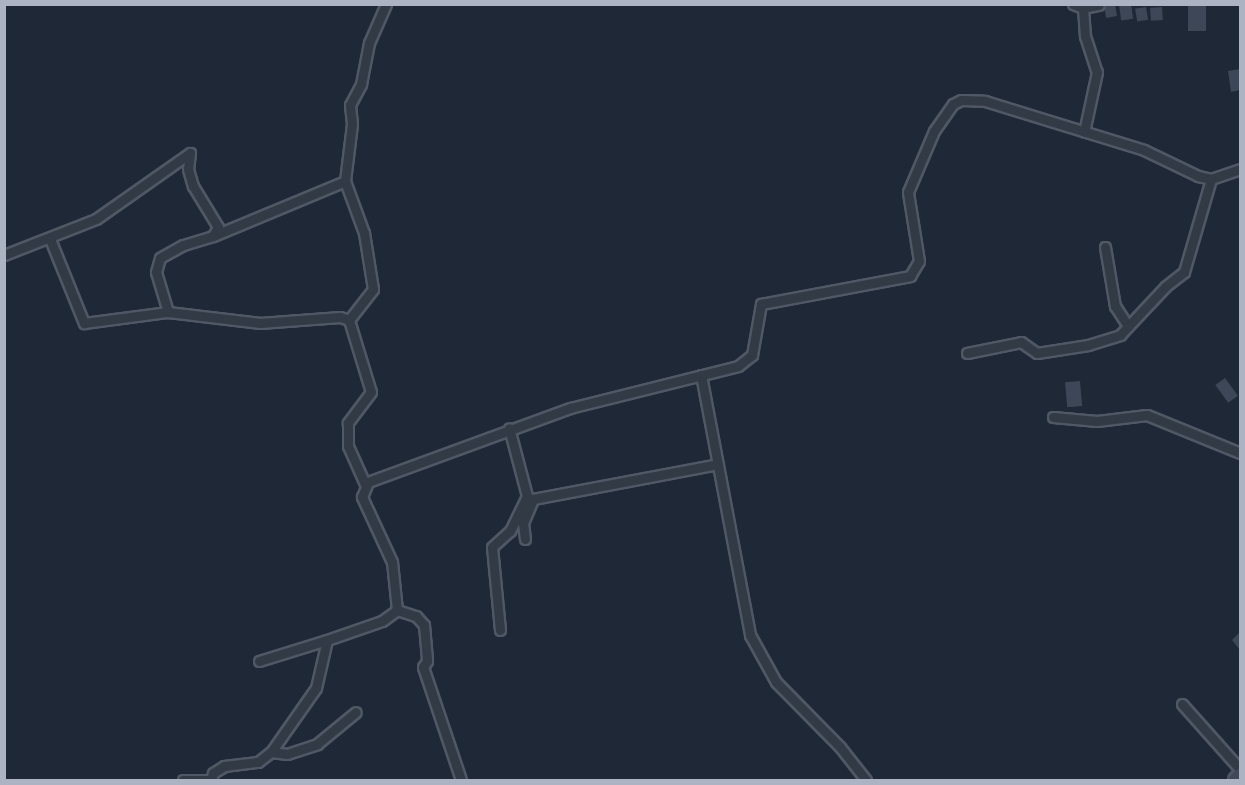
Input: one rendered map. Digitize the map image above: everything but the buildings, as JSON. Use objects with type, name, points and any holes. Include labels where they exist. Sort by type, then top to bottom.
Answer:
[{"type":"street","points":[[349,320],[373,289],[364,233],[345,181],[351,99],[361,84],[369,43],[386,4]]},
{"type":"street","points":[[1084,132],[1097,72],[1078,6],[1099,5]]},
{"type":"street","points":[[365,484],[509,428],[629,391],[701,375],[748,361],[761,304],[914,273],[919,261],[908,192],[934,131],[953,104],[985,101],[1144,150],[1211,179],[1240,169]]},
{"type":"street","points":[[4,255],[50,239],[96,219],[190,153],[188,169],[193,186],[217,221],[213,236]]},
{"type":"street","points":[[967,353],[1017,342],[1025,344],[1034,353],[1111,340],[1184,272],[1211,179]]},
{"type":"street","points":[[168,312],[156,272],[160,258],[183,245],[213,236],[345,181]]},
{"type":"street","points":[[50,239],[84,323],[168,312],[260,323],[340,317],[349,320]]},
{"type":"street","points":[[1105,247],[1115,306],[1128,326]]},
{"type":"street","points":[[349,320],[371,392],[348,423],[348,446],[365,484],[362,497],[392,562],[397,610]]},
{"type":"street","points":[[701,375],[750,634],[758,653],[776,682],[840,747],[866,780]]},
{"type":"street","points":[[1053,417],[1097,421],[1147,415],[1240,453]]},
{"type":"street","points":[[500,630],[492,547],[510,531],[526,496],[509,428]]},
{"type":"street","points":[[525,539],[523,523],[534,499],[718,464]]},
{"type":"street","points":[[259,661],[390,617],[397,610]]},
{"type":"street","points":[[397,610],[416,616],[424,625],[427,661],[423,667],[461,780]]},
{"type":"street","points":[[183,780],[210,780],[224,766],[258,762],[272,752],[316,688],[327,640]]},
{"type":"street","points":[[1182,704],[1240,769]]},
{"type":"street","points":[[272,752],[287,754],[317,744],[356,711]]},
{"type":"street","points":[[1236,780],[1240,776]]}]
